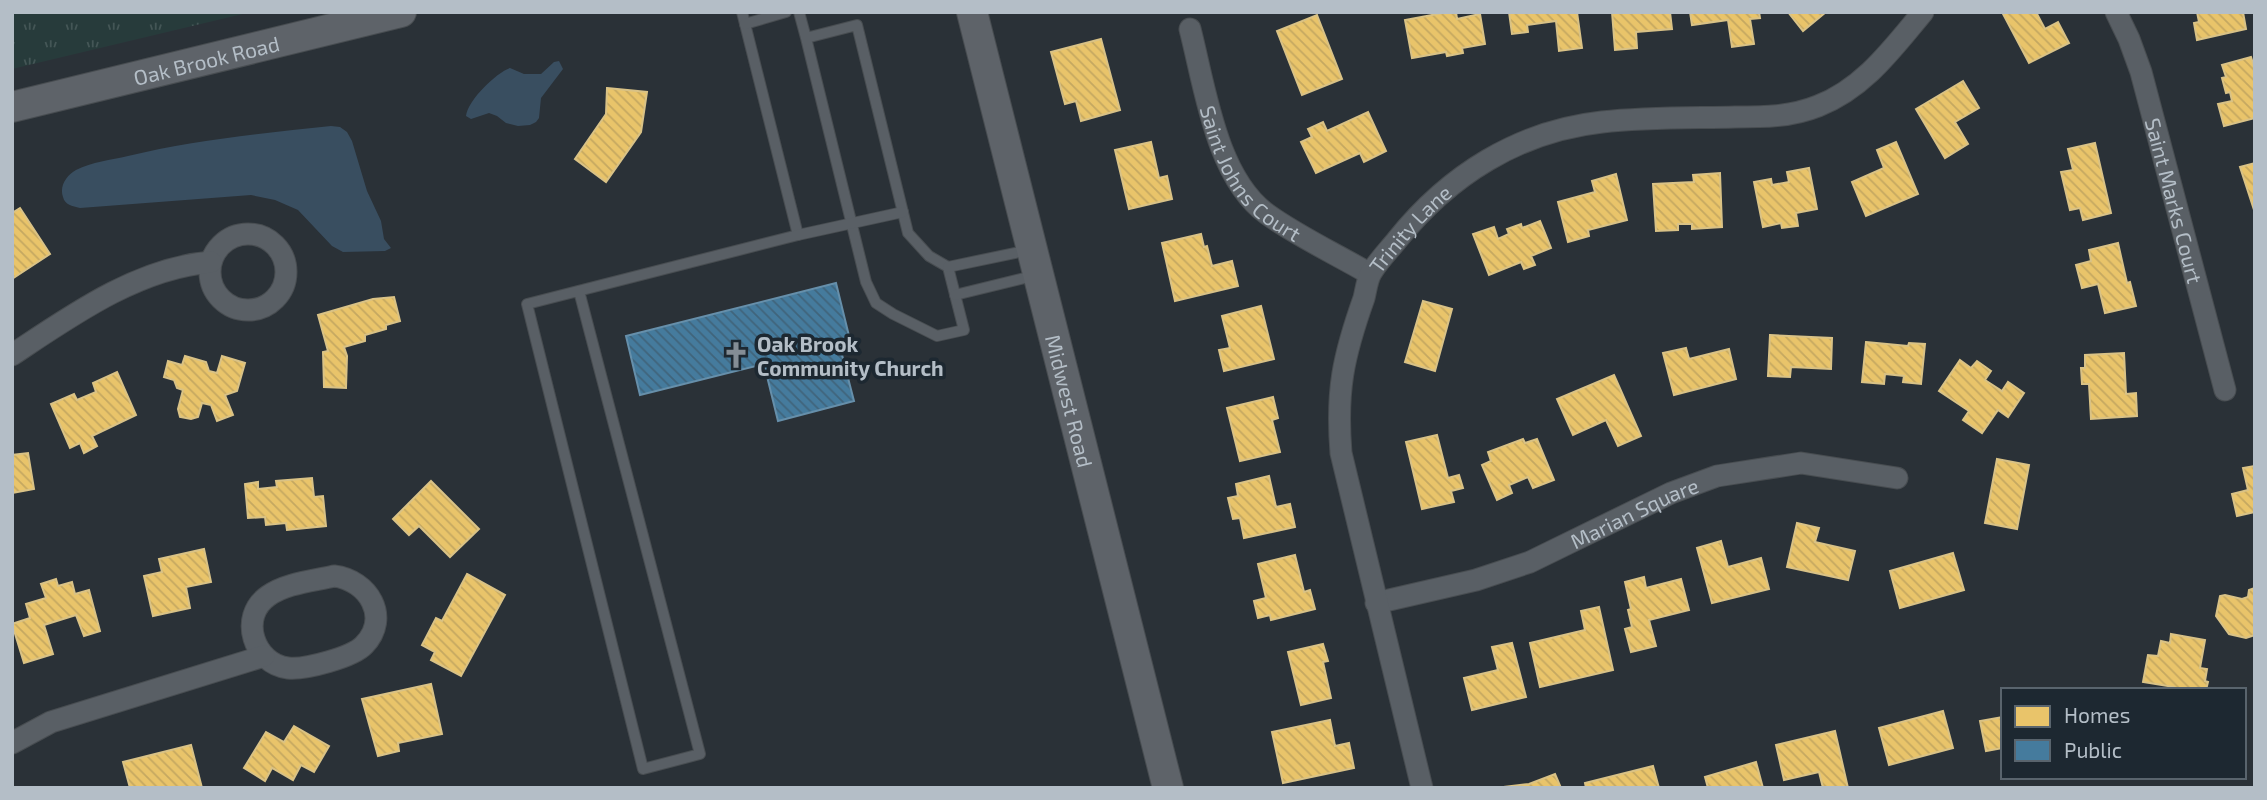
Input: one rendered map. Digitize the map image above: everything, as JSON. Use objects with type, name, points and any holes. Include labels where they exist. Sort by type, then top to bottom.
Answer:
[{"type":"main road","name":"Oak Brook Road","points":[[12,107],[401,12]]},
{"type":"main road","name":"Midwest Road","points":[[972,12],[1168,788]]},
{"type":"street","name":"Trinity Lane","points":[[1422,788],[1341,453],[1339,423],[1343,366],[1370,274],[1415,218],[1439,194],[1462,176],[1500,153],[1530,139],[1568,127],[1601,122],[1780,116],[1811,109],[1842,94],[1866,77],[1923,12]]},
{"type":"street","name":"Saint Marks Court","points":[[2116,12],[2141,72],[2225,390]]},
{"type":"street","name":"Saint Johns Court","points":[[1190,29],[1220,144],[1227,164],[1243,190],[1266,213],[1370,274]]},
{"type":"street","points":[[12,355],[119,289],[184,264],[211,262]]},
{"type":"street","name":"Marian Square","points":[[1376,603],[1475,580],[1520,565],[1671,493],[1717,476],[1801,463],[1897,478]]},
{"type":"street","points":[[12,744],[51,722],[264,656],[280,666],[296,668],[356,652],[365,645],[372,633],[376,612],[372,600],[365,589],[355,581],[334,576],[279,589],[265,597],[253,619],[255,643],[264,656]]},
{"type":"lane","points":[[742,12],[798,235]]},
{"type":"lane","points":[[745,24],[786,12]]},
{"type":"lane","points":[[799,12],[866,282],[876,303],[901,319],[937,336],[964,330],[948,267]]},
{"type":"lane","points":[[806,38],[857,25],[908,233],[929,256],[948,267],[1035,262]]},
{"type":"lane","points":[[579,290],[700,754],[643,769],[527,304],[579,290],[798,235],[903,212]]},
{"type":"lane","points":[[955,295],[1035,262]]},
{"type":"green space","points":[[12,12],[251,12],[12,69]]},
{"type":"water","points":[[559,61],[563,69],[541,98],[539,118],[536,122],[518,126],[506,123],[489,113],[471,119],[466,116],[477,95],[504,71],[510,68],[524,74],[541,74],[554,62]]},
{"type":"water","points":[[340,127],[347,132],[352,141],[367,191],[381,221],[384,239],[391,248],[385,251],[343,252],[332,246],[298,210],[275,200],[251,195],[80,208],[67,203],[63,197],[63,185],[70,175],[95,163],[204,141]]},
{"type":"building: Homes","points":[[1456,12],[1457,19],[1480,14],[1485,44],[1462,48],[1463,53],[1447,56],[1446,52],[1412,58],[1405,20]]},
{"type":"building: Homes","points":[[1509,12],[1577,12],[1582,48],[1559,51],[1556,21],[1527,25],[1528,32],[1512,34]]},
{"type":"building: Homes","points":[[1612,12],[1670,12],[1672,29],[1636,32],[1637,48],[1615,50]]},
{"type":"building: Homes","points":[[1690,12],[1759,12],[1760,18],[1750,19],[1754,44],[1732,47],[1728,20],[1692,25]]},
{"type":"building: Homes","points":[[1788,12],[1826,12],[1803,31]]},
{"type":"building: Homes","points":[[2002,12],[2036,12],[2045,29],[2058,22],[2069,43],[2029,63]]},
{"type":"building: Homes","points":[[2197,12],[2243,12],[2246,29],[2197,40],[2194,23],[2199,22]]},
{"type":"building: Homes","points":[[1317,15],[1342,79],[1302,95],[1277,31]]},
{"type":"building: Homes","points":[[1101,39],[1120,110],[1081,121],[1076,101],[1065,104],[1051,52]]},
{"type":"building: Homes","points":[[2251,57],[2255,70],[2255,118],[2224,126],[2218,104],[2232,101],[2230,92],[2226,93],[2222,78],[2226,77],[2222,65]]},
{"type":"building: Homes","points":[[1963,81],[1979,108],[1955,122],[1968,144],[1945,158],[1916,109]]},
{"type":"building: Homes","points":[[607,88],[647,92],[641,132],[606,182],[575,159],[606,114]]},
{"type":"building: Homes","points":[[1368,112],[1386,151],[1364,162],[1360,153],[1316,173],[1301,142],[1312,137],[1308,129],[1323,122],[1327,131]]},
{"type":"building: Homes","points":[[1151,142],[1159,178],[1167,176],[1172,199],[1129,209],[1115,150]]},
{"type":"building: Homes","points":[[1896,142],[1918,194],[1866,216],[1852,182],[1884,168],[1877,150]]},
{"type":"building: Homes","points":[[2095,143],[2111,213],[2083,220],[2080,208],[2070,210],[2061,172],[2073,170],[2068,149]]},
{"type":"building: Homes","points":[[2255,163],[2255,213],[2240,167]]},
{"type":"building: Homes","points":[[1809,168],[1817,209],[1796,213],[1798,226],[1782,228],[1781,223],[1763,227],[1754,182],[1771,179],[1772,185],[1789,182],[1787,172]]},
{"type":"building: Homes","points":[[1720,173],[1722,227],[1692,229],[1692,224],[1678,224],[1678,230],[1656,231],[1653,184],[1694,182],[1693,175]]},
{"type":"building: Homes","points":[[1616,174],[1627,220],[1588,230],[1589,236],[1568,242],[1558,202],[1595,192],[1592,181]]},
{"type":"building: Homes","points":[[20,208],[50,254],[12,279],[12,213]]},
{"type":"building: Homes","points":[[1540,221],[1551,248],[1531,256],[1535,265],[1524,269],[1521,262],[1489,275],[1473,234],[1494,227],[1498,239],[1509,234],[1507,229],[1521,224],[1522,228]]},
{"type":"building: Homes","points":[[1201,234],[1212,266],[1232,261],[1238,286],[1175,301],[1162,243]]},
{"type":"building: Homes","points":[[2118,243],[2127,283],[2130,282],[2136,306],[2105,313],[2098,284],[2082,288],[2076,265],[2091,261],[2089,250]]},
{"type":"building: Homes","points":[[394,297],[400,321],[386,325],[386,329],[365,335],[365,341],[344,347],[347,356],[346,388],[324,387],[323,352],[328,351],[318,315],[373,299]]},
{"type":"building: Homes","points":[[1423,301],[1452,309],[1435,371],[1405,362]]},
{"type":"building: Homes","points":[[1261,306],[1274,359],[1224,371],[1219,350],[1230,348],[1222,316]]},
{"type":"building: Homes","points":[[1770,335],[1832,338],[1831,369],[1791,367],[1790,377],[1768,376]]},
{"type":"building: Homes","points":[[1866,342],[1908,346],[1909,343],[1925,344],[1921,384],[1903,382],[1904,376],[1885,374],[1884,384],[1862,382]]},
{"type":"building: Homes","points":[[1686,348],[1689,359],[1729,349],[1736,379],[1674,395],[1663,353]]},
{"type":"building: Homes","points":[[2124,353],[2126,394],[2136,393],[2137,416],[2091,419],[2089,384],[2082,384],[2081,368],[2085,368],[2085,355]]},
{"type":"building: Homes","points":[[185,356],[206,362],[209,371],[217,373],[222,356],[245,363],[237,391],[225,395],[233,415],[217,421],[211,405],[202,403],[198,417],[180,417],[178,409],[183,390],[177,388],[174,380],[164,377],[168,361],[182,365]]},
{"type":"building: Homes","points":[[1960,360],[1971,368],[1977,361],[1991,371],[1985,380],[2002,391],[2008,382],[2024,393],[2008,417],[1998,410],[1982,433],[1963,420],[1969,411],[1939,391]]},
{"type":"building: Homes","points":[[117,372],[136,415],[92,436],[97,446],[84,453],[80,443],[70,448],[51,404],[74,394],[77,400],[96,392],[93,383]]},
{"type":"building: Homes","points":[[1614,375],[1641,436],[1618,446],[1606,420],[1573,435],[1557,399]]},
{"type":"building: Homes","points":[[1273,397],[1278,418],[1272,420],[1280,452],[1240,461],[1227,408]]},
{"type":"building: Homes","points":[[1437,435],[1448,478],[1459,475],[1463,488],[1451,491],[1454,502],[1422,509],[1406,442]]},
{"type":"building: Homes","points":[[1523,439],[1525,443],[1537,439],[1554,480],[1533,488],[1528,477],[1509,485],[1512,493],[1497,500],[1482,465],[1491,461],[1488,452]]},
{"type":"building: Homes","points":[[28,453],[34,489],[12,493],[12,455]]},
{"type":"building: Homes","points":[[1997,459],[2029,465],[2017,529],[1985,523]]},
{"type":"building: Homes","points":[[2255,466],[2255,512],[2237,516],[2232,494],[2248,490],[2243,468]]},
{"type":"building: Homes","points":[[1269,476],[1276,507],[1290,504],[1295,527],[1244,538],[1240,518],[1233,519],[1228,498],[1238,496],[1236,484]]},
{"type":"building: Homes","points":[[312,478],[314,497],[323,496],[326,526],[287,530],[286,523],[266,525],[265,517],[248,518],[245,484],[258,482],[258,489],[277,487],[276,481]]},
{"type":"building: Homes","points":[[431,481],[479,529],[450,557],[419,526],[409,535],[393,519]]},
{"type":"building: Homes","points":[[1797,523],[1819,528],[1815,542],[1855,551],[1848,580],[1787,567]]},
{"type":"building: Homes","points":[[1721,541],[1728,567],[1761,558],[1769,589],[1712,603],[1697,548]]},
{"type":"building: Homes","points":[[204,549],[211,582],[186,587],[190,608],[153,616],[144,576],[162,572],[159,559]]},
{"type":"building: Homes","points":[[1953,553],[1964,590],[1900,608],[1890,571]]},
{"type":"building: Homes","points":[[1295,555],[1304,592],[1310,590],[1315,609],[1271,620],[1270,615],[1258,618],[1254,601],[1266,598],[1258,564]]},
{"type":"building: Homes","points":[[467,574],[505,595],[461,676],[431,660],[435,652],[422,645],[436,618],[442,621]]},
{"type":"building: Homes","points":[[1644,577],[1646,588],[1681,579],[1689,610],[1649,620],[1656,646],[1631,652],[1625,629],[1632,627],[1625,582]]},
{"type":"building: Homes","points":[[56,579],[58,586],[72,582],[75,594],[89,590],[100,631],[84,636],[76,615],[44,625],[53,654],[24,663],[12,624],[30,618],[26,604],[46,598],[41,584]]},
{"type":"building: Homes","points":[[2255,588],[2255,635],[2246,638],[2229,634],[2216,616],[2220,596],[2242,599],[2248,597],[2249,590]]},
{"type":"building: Homes","points":[[1599,607],[1613,670],[1540,687],[1530,643],[1585,630],[1581,611]]},
{"type":"building: Homes","points":[[2171,634],[2205,640],[2200,668],[2207,669],[2206,688],[2174,688],[2143,682],[2148,655],[2158,656],[2161,641],[2170,643]]},
{"type":"building: Homes","points":[[1512,643],[1526,697],[1472,710],[1464,678],[1498,670],[1492,647]]},
{"type":"building: Homes","points":[[1323,644],[1328,661],[1323,662],[1331,698],[1301,705],[1288,652]]},
{"type":"building: Homes","points":[[431,684],[442,734],[398,743],[399,751],[378,756],[362,699]]},
{"type":"building: Homes","points":[[1943,711],[1953,748],[1889,765],[1879,728]]},
{"type":"building: Homes","points":[[2001,717],[2001,748],[1986,751],[1980,721]]},
{"type":"building: Homes","points":[[1330,720],[1335,746],[1349,743],[1354,768],[1283,783],[1272,732]]},
{"type":"building: Homes","points":[[294,726],[329,746],[314,772],[301,765],[293,780],[272,768],[265,781],[244,768],[266,732],[284,742]]},
{"type":"building: Homes","points":[[1835,731],[1848,788],[1823,788],[1819,772],[1784,780],[1776,745]]},
{"type":"building: Homes","points":[[191,745],[202,788],[130,788],[123,762]]},
{"type":"building: Homes","points":[[1756,762],[1763,788],[1708,788],[1705,777]]},
{"type":"building: Homes","points":[[1653,766],[1659,788],[1586,788],[1585,783]]},
{"type":"building: Homes","points":[[1555,774],[1561,788],[1495,788],[1529,784]]},
{"type":"building: Public","name":"Oak Brook Community Church","points":[[836,283],[851,344],[840,347],[854,401],[778,421],[764,364],[640,395],[626,336]]},
{"type":"place","name":"Oak Brook Community Church","points":[[736,355]]}]
